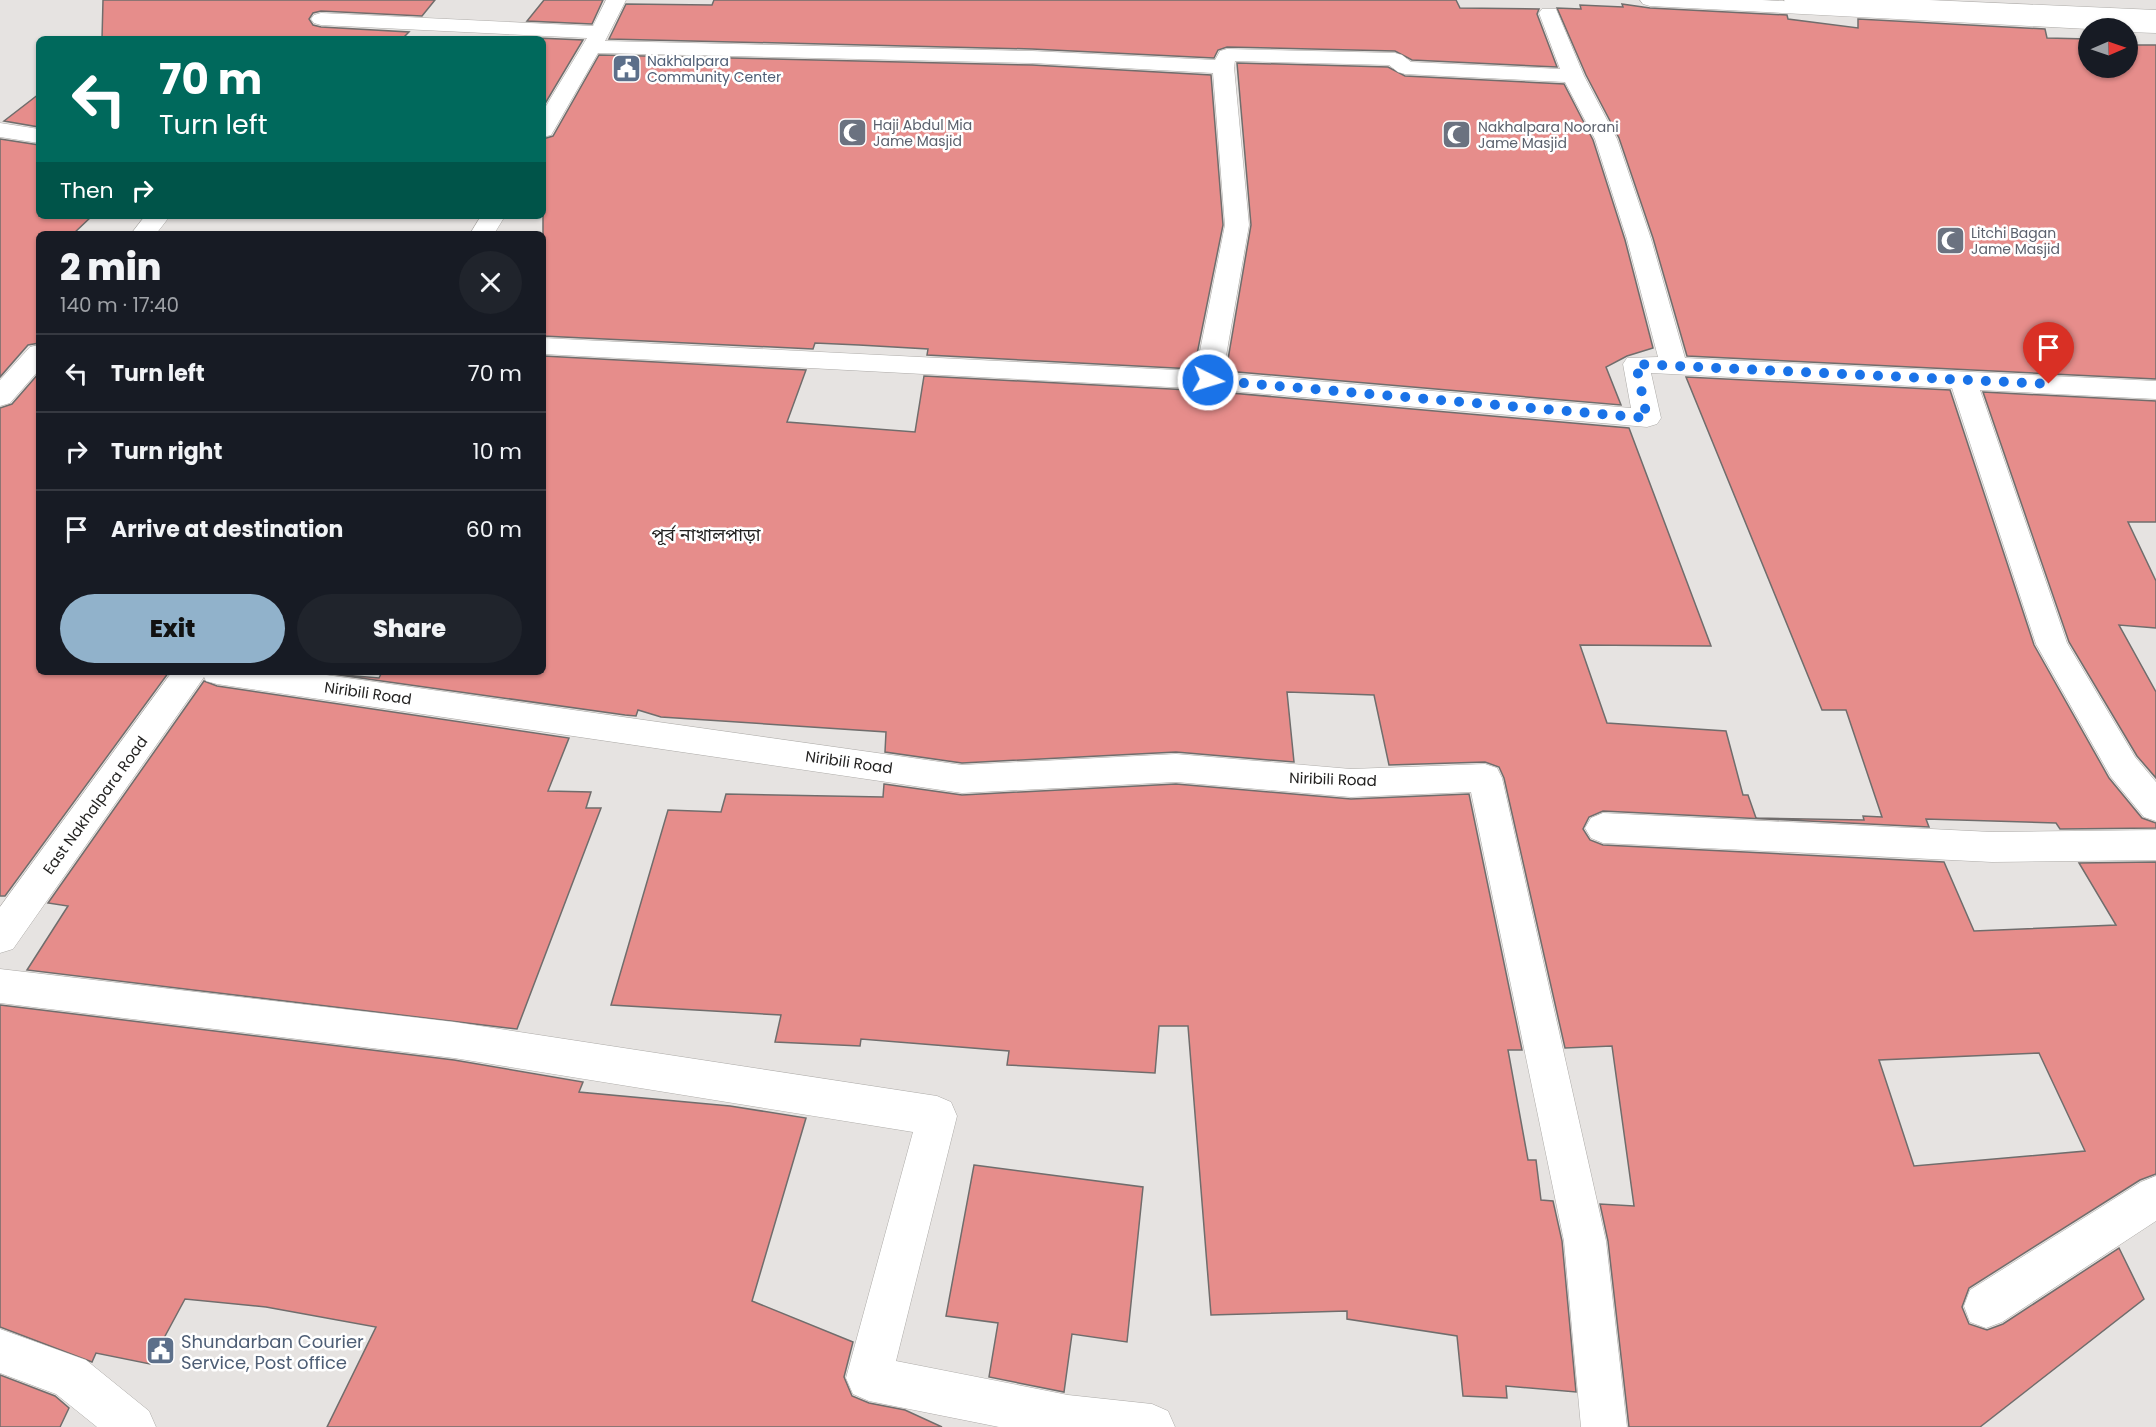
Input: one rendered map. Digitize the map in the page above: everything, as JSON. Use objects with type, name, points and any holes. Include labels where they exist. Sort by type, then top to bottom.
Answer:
[{"type":"main road","points":[[337,0],[315,26],[516,36]]},
{"type":"main road","points":[[546,125],[596,40],[616,0]]},
{"type":"main road","points":[[1650,0],[2156,27]]},
{"type":"main road","points":[[1794,0],[2156,16]]},
{"type":"main road","points":[[1550,13],[1574,76],[1606,139],[1639,239],[1674,365]]},
{"type":"main road","points":[[546,38],[1223,67]]},
{"type":"main road","points":[[1208,380],[1237,225],[1223,67],[1227,55],[1395,59],[1405,68],[1574,76]]},
{"type":"main road","points":[[0,130],[36,136]]},
{"type":"main road","points":[[146,231],[156,219]]},
{"type":"main road","points":[[546,346],[1208,380],[1647,418],[1636,364],[2156,390]]},
{"type":"main road","points":[[0,397],[36,356]]},
{"type":"main road","points":[[1963,380],[2052,644],[2123,767],[2156,807]]},
{"type":"main road","name":"East Nakhalpara Road","points":[[0,937],[188,675]]},
{"type":"main road","name":"Niribili Road","points":[[238,675],[962,779],[1176,768],[1351,783],[1485,778],[1585,1241],[1604,1427]]},
{"type":"main road","points":[[1603,828],[1992,847],[2156,845]]},
{"type":"main road","points":[[0,986],[454,1040],[937,1116],[869,1378],[1068,1418],[1152,1427]]},
{"type":"main road","points":[[1986,1306],[2156,1197]]},
{"type":"main road","points":[[0,1351],[70,1377],[133,1427]]},
{"type":"building","points":[[103,0],[435,0],[422,16],[321,11],[313,13],[309,19],[313,25],[321,27],[409,32],[405,36],[102,36]]},
{"type":"building","points":[[544,0],[603,0],[592,24],[527,21]]},
{"type":"building","points":[[714,0],[1456,0],[1460,8],[1539,9],[1537,14],[1557,67],[1412,60],[1395,51],[1227,47],[1218,50],[1214,58],[1032,49],[609,39],[626,4],[712,5]]},
{"type":"building","points":[[1622,4],[1650,8],[1787,15],[1788,19],[1858,28],[1858,19],[2045,29],[2047,38],[2078,39],[2078,78],[2138,78],[2138,45],[2156,45],[2156,379],[1687,356],[1653,238],[1619,138],[1586,75],[1557,8],[1581,9],[1580,5],[1623,7]]},
{"type":"building","points":[[546,38],[583,40],[546,102]]},
{"type":"building","points":[[599,55],[1032,65],[1211,75],[1223,225],[1194,369],[927,355],[928,349],[859,345],[815,343],[813,349],[546,336],[546,231],[543,231],[543,219],[546,219],[546,138],[553,136]]},
{"type":"building","points":[[1237,63],[1388,67],[1405,76],[1564,84],[1593,140],[1625,240],[1653,348],[1627,356],[1606,367],[1621,405],[1226,371],[1251,225]]},
{"type":"building","points":[[36,96],[36,126],[4,121]]},
{"type":"building","points":[[0,139],[36,145],[36,219],[89,219],[76,231],[36,231],[36,344],[28,345],[0,377]]},
{"type":"building","points":[[546,356],[806,370],[787,422],[915,432],[924,376],[1208,391],[1629,428],[1711,646],[1580,645],[1607,723],[1726,731],[1743,795],[1748,795],[1756,818],[1864,820],[1863,816],[1882,817],[1846,710],[1822,710],[1686,377],[1950,390],[2034,645],[2109,778],[2142,818],[2156,823],[2156,828],[2060,829],[2056,823],[1926,819],[1929,827],[1603,811],[1589,817],[1583,829],[1590,840],[1603,845],[1944,862],[1974,931],[2116,925],[2079,863],[2156,862],[2156,1174],[2140,1180],[1969,1288],[1962,1307],[1969,1324],[1987,1330],[2003,1324],[2119,1248],[2144,1299],[1980,1427],[1629,1427],[1608,1241],[1600,1204],[1634,1206],[1612,1046],[1565,1048],[1504,778],[1499,767],[1485,762],[1389,765],[1374,695],[1287,692],[1294,762],[1176,752],[962,763],[885,752],[886,732],[661,717],[638,710],[636,716],[625,715],[339,675],[379,678],[380,675],[546,675]],"holes":[[[2039,1053],[2085,1151],[1914,1166],[1879,1060]]]},
{"type":"building","points":[[36,376],[36,675],[167,675],[5,896],[0,896],[0,408],[12,404]]},
{"type":"building","points":[[1983,392],[2156,401],[2156,522],[2128,522],[2156,581],[2156,628],[2119,625],[2156,692],[2156,778],[2137,756],[2069,642]]},
{"type":"building","points":[[204,681],[217,686],[569,738],[548,791],[591,792],[586,808],[601,808],[517,1029],[27,970],[68,906],[48,903]]},
{"type":"building","points":[[884,784],[962,795],[1176,784],[1351,799],[1469,794],[1522,1050],[1508,1050],[1528,1160],[1536,1160],[1541,1200],[1553,1201],[1562,1241],[1576,1392],[1506,1386],[1507,1398],[1463,1396],[1457,1336],[1347,1319],[1347,1311],[1211,1315],[1188,1026],[1159,1026],[1155,1073],[1007,1065],[1009,1051],[861,1039],[860,1046],[775,1042],[781,1015],[611,1005],[668,810],[721,812],[726,794],[883,797]]},
{"type":"building","points":[[0,1005],[454,1060],[583,1082],[579,1092],[730,1106],[806,1118],[752,1301],[853,1342],[844,1377],[852,1396],[869,1403],[905,1410],[942,1427],[327,1427],[376,1327],[266,1307],[185,1299],[150,1364],[96,1353],[92,1362],[0,1327]]},
{"type":"building","points":[[974,1165],[1143,1187],[1127,1342],[1072,1334],[1064,1392],[989,1377],[998,1323],[946,1316]]},
{"type":"building","points":[[0,1375],[55,1396],[69,1408],[60,1427],[0,1427]]},
{"type":"place","name":"Nakhalpara Community Center","points":[[626,69]]},
{"type":"place","name":"Haji Abdul Mia Jame Masjid","points":[[852,133]]},
{"type":"place","name":"Nakhalpara Noorani Jame Masjid","points":[[1457,135]]},
{"type":"place","name":"Litchi Bagan Jame Masjid","points":[[1950,241]]},
{"type":"place","name":"Shundarban Courier Service, Post office","points":[[160,1351]]},
{"type":"district","name":"পূর্ব নাখালপাড়া","points":[[706,534]]},
{"type":"route","points":[[1208,380],[1647,418],[1636,364],[2049,384]]}]
